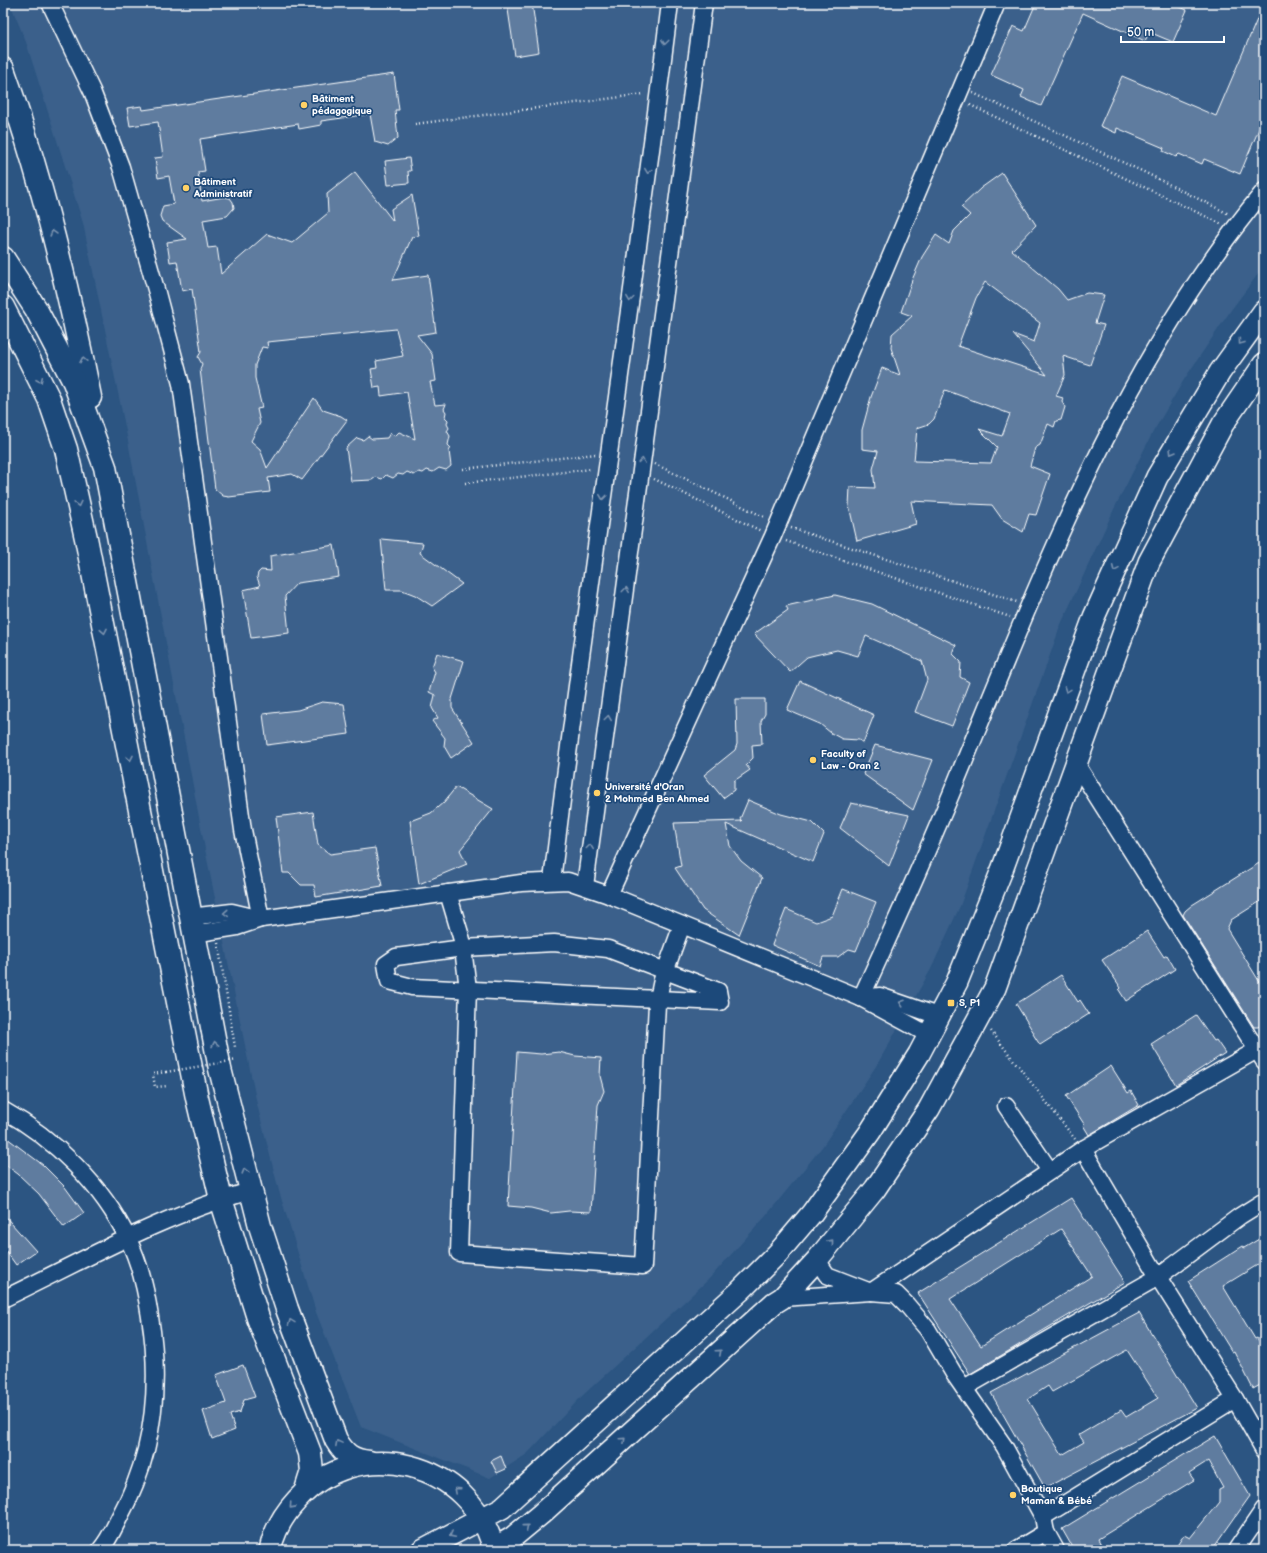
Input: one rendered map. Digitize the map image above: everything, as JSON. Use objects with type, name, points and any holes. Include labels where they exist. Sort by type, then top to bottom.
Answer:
[{"type":"highway","points":[[3,69],[57,247],[74,317],[220,1069],[251,1191],[287,1309],[336,1440],[348,1457],[369,1462]]},
{"type":"highway","points":[[3,258],[33,303],[72,376],[104,466]]},
{"type":"highway","points":[[3,308],[49,399],[67,456],[86,538],[197,1098],[220,1199],[258,1318],[310,1453],[312,1471],[306,1490]]},
{"type":"highway","points":[[3,321],[25,350]]},
{"type":"main road","points":[[422,1550],[482,1520],[502,1508],[729,1301],[778,1253],[812,1213],[870,1132],[919,1054],[957,982],[1002,870],[1094,617],[1157,477],[1220,372],[1264,311]]},
{"type":"main road","points":[[270,1550],[273,1538],[286,1512],[306,1490],[335,1472],[369,1462],[391,1462],[413,1466],[434,1474],[453,1486],[469,1502],[482,1520],[493,1550],[512,1538],[541,1514],[774,1303],[782,1298],[817,1260],[875,1189],[929,1110],[995,988],[1077,765],[1149,562],[1223,424],[1264,364]]},
{"type":"street","points":[[50,3],[92,91],[121,167],[181,384],[243,830],[261,919]]},
{"type":"street","points":[[552,881],[568,749],[670,3]]},
{"type":"street","points":[[585,886],[704,3]]},
{"type":"street","points":[[609,894],[775,530],[997,3]]},
{"type":"street","points":[[861,998],[944,812],[1022,621],[1104,441],[1132,388],[1206,267],[1236,224],[1264,191]]},
{"type":"street","points":[[871,1292],[1083,1149],[1262,1052],[1077,765]]},
{"type":"street","points":[[192,926],[216,931],[244,925],[261,919],[521,883],[568,881],[609,894],[861,998],[929,1035]]},
{"type":"street","points":[[448,893],[463,948],[468,990],[459,1253],[643,1266],[658,999],[665,970],[682,925]]},
{"type":"street","points":[[192,926],[232,912],[261,919]]},
{"type":"street","points":[[554,943],[608,949],[665,970],[718,991],[720,1002],[412,987],[389,981],[386,964],[396,957],[463,948],[554,943]]},
{"type":"street","points":[[861,998],[880,996],[938,1016]]},
{"type":"street","points":[[1006,1106],[1050,1171]]},
{"type":"street","points":[[3,1110],[54,1147],[86,1178],[107,1204],[128,1238],[140,1267],[149,1307],[155,1350],[155,1392],[151,1432],[141,1470],[127,1504],[100,1550]]},
{"type":"street","points":[[1083,1149],[1158,1277],[1235,1399],[1264,1450]]},
{"type":"street","points":[[3,1299],[128,1238],[220,1199],[251,1191]]},
{"type":"street","points":[[964,1388],[1158,1277],[1240,1216],[1264,1201]]},
{"type":"street","points":[[817,1260],[827,1275],[871,1292]]},
{"type":"street","points":[[782,1298],[871,1292],[896,1294],[928,1330],[964,1388],[1004,1446],[1056,1550]]},
{"type":"street","points":[[1016,1550],[1044,1524],[1235,1399]]},
{"type":"street","points":[[1236,1550],[1264,1509]]},
{"type":"path","points":[[415,124],[659,92]]},
{"type":"path","points":[[959,93],[1236,224]]},
{"type":"path","points":[[959,93],[1146,173],[1236,224]]},
{"type":"path","points":[[463,468],[607,460]]},
{"type":"path","points":[[465,483],[607,460]]},
{"type":"path","points":[[641,466],[775,530],[1022,621]]},
{"type":"path","points":[[641,466],[775,530],[1029,606]]},
{"type":"path","points":[[168,1086],[155,1088],[153,1074],[237,1060],[216,931]]},
{"type":"path","points":[[980,1016],[1083,1149]]},
{"type":"shaded area","name":"Université d'Oran 2 Mohmed Ben Ahmed","points":[[10,3],[1264,3],[1264,266],[1231,310],[1185,378],[1153,432],[1114,509],[1061,624],[960,906],[931,969],[878,1063],[822,1147],[765,1217],[708,1280],[582,1396],[527,1454],[490,1478],[361,1427],[316,1312],[279,1191],[257,1104],[205,849],[127,436],[83,223],[26,42]]},
{"type":"building","points":[[507,3],[532,3],[539,52],[515,56]]},
{"type":"building","points":[[1036,3],[1171,3],[1187,10],[1173,42],[1149,32],[1145,41],[1083,13],[1041,106],[1021,97],[1024,90],[991,75],[1013,26],[1024,31]]},
{"type":"building","points":[[1264,3],[1264,117],[1240,174],[1204,159],[1202,164],[1179,154],[1176,157],[1163,151],[1164,148],[1117,128],[1116,133],[1100,126],[1122,76],[1216,116]]},
{"type":"building","points":[[394,74],[399,110],[395,110],[398,138],[388,146],[375,142],[370,114],[321,121],[321,125],[299,129],[298,124],[200,139],[205,171],[198,172],[202,201],[224,197],[230,198],[233,202],[234,208],[227,216],[203,220],[208,248],[217,247],[221,274],[267,234],[292,243],[328,213],[327,194],[355,172],[393,221],[391,209],[412,195],[419,236],[412,237],[393,280],[428,275],[436,332],[417,335],[432,354],[436,381],[430,382],[435,405],[446,404],[444,409],[446,412],[445,417],[448,420],[447,424],[449,428],[447,431],[450,436],[448,445],[451,448],[449,451],[451,466],[446,470],[439,468],[433,472],[427,470],[423,473],[419,472],[414,475],[407,472],[403,475],[398,474],[393,478],[386,475],[382,479],[376,477],[372,480],[351,481],[346,448],[357,438],[363,440],[368,436],[372,439],[387,438],[390,433],[395,436],[399,432],[415,439],[407,392],[381,396],[380,387],[374,388],[371,369],[377,368],[376,361],[403,356],[396,329],[267,342],[268,348],[262,347],[255,365],[255,378],[262,408],[257,409],[260,423],[251,441],[260,449],[267,468],[314,398],[323,410],[341,416],[347,420],[302,480],[292,474],[268,478],[270,492],[229,497],[223,496],[215,489],[200,369],[202,364],[198,357],[201,352],[192,289],[182,291],[177,261],[170,262],[167,242],[187,239],[162,221],[160,216],[163,206],[174,204],[169,176],[158,178],[155,158],[163,157],[158,122],[130,126],[127,108],[142,106],[143,110]]},
{"type":"building","points":[[409,158],[411,171],[408,171],[409,183],[388,185],[385,161]]},
{"type":"building","points":[[1002,173],[1036,225],[1012,250],[1058,289],[1067,300],[1087,293],[1104,295],[1095,323],[1104,325],[1090,365],[1063,356],[1065,375],[1056,396],[1063,398],[1062,402],[1065,407],[1061,420],[1056,421],[1054,427],[1048,424],[1040,445],[1035,448],[1030,466],[1050,474],[1036,515],[1029,514],[1023,532],[1002,519],[992,505],[911,501],[916,524],[857,541],[849,506],[850,487],[875,488],[873,469],[878,451],[862,449],[862,430],[871,397],[882,368],[900,375],[891,348],[892,334],[912,316],[901,312],[922,257],[936,235],[949,244],[954,231],[970,215],[961,207],[981,188]],"holes":[[[985,282],[1040,323],[1034,342],[1013,334],[1047,375],[958,346],[976,298]],[[945,390],[1010,414],[1002,436],[979,429],[997,447],[991,463],[914,461],[917,428],[929,424],[934,419]]]},
{"type":"building","points":[[381,539],[423,543],[420,553],[462,584],[432,606],[415,595],[402,590],[386,590]]},
{"type":"building","points":[[334,545],[339,577],[297,583],[285,596],[289,633],[251,638],[243,590],[260,586],[257,577],[258,573],[261,570],[271,571],[270,556]]},
{"type":"building","points":[[835,595],[872,604],[956,645],[953,654],[961,662],[960,677],[969,682],[952,726],[915,712],[927,680],[922,661],[866,636],[858,656],[837,650],[815,655],[807,657],[790,672],[754,634],[788,610],[786,606]]},
{"type":"building","points":[[437,653],[464,661],[452,699],[452,708],[474,742],[451,758],[444,746],[445,738],[432,721],[438,718],[432,708],[435,695],[429,692],[435,672],[432,667]]},
{"type":"building","points":[[800,681],[874,715],[863,743],[859,740],[842,739],[831,733],[820,724],[787,710]]},
{"type":"building","points":[[736,699],[765,699],[765,714],[761,721],[762,744],[752,745],[753,758],[746,765],[750,770],[734,781],[734,790],[723,798],[704,775],[735,750],[737,744]]},
{"type":"building","points":[[322,702],[344,704],[349,734],[267,745],[263,714],[298,710]]},
{"type":"building","points":[[875,745],[933,760],[913,810],[863,774]]},
{"type":"building","points":[[456,787],[493,809],[460,850],[467,864],[419,884],[410,821],[431,813],[444,802]]},
{"type":"building","points":[[748,800],[781,814],[812,822],[824,834],[813,862],[726,824],[730,846],[741,861],[762,878],[739,935],[703,910],[675,868],[681,866],[674,823],[742,821],[740,819]]},
{"type":"building","points":[[851,803],[909,815],[889,866],[840,828]]},
{"type":"building","points":[[313,812],[318,845],[330,854],[375,848],[382,886],[316,897],[314,885],[301,885],[289,873],[283,873],[276,817]]},
{"type":"building","points":[[1264,860],[1264,899],[1231,920],[1227,929],[1264,989],[1264,1023],[1258,1027],[1254,1027],[1183,915],[1192,905]]},
{"type":"building","points":[[843,889],[876,902],[856,951],[849,949],[838,957],[823,957],[820,966],[772,945],[786,909],[816,922],[832,916]]},
{"type":"building","points":[[1147,931],[1164,957],[1167,955],[1175,969],[1126,1001],[1119,990],[1121,988],[1102,960]]},
{"type":"building","points":[[1061,975],[1078,1002],[1080,1000],[1089,1014],[1040,1045],[1016,1004]]},
{"type":"building","points":[[1196,1015],[1214,1041],[1216,1040],[1225,1053],[1176,1085],[1151,1044]]},
{"type":"building","points":[[517,1052],[541,1054],[559,1052],[575,1056],[601,1058],[600,1076],[604,1091],[598,1105],[591,1212],[569,1211],[551,1213],[531,1208],[508,1206]]},
{"type":"building","points":[[1111,1066],[1128,1093],[1131,1091],[1139,1105],[1089,1135],[1083,1125],[1084,1124],[1066,1096]]},
{"type":"building","points":[[3,1135],[43,1165],[65,1187],[84,1213],[64,1227],[39,1194],[18,1174],[3,1163]]},
{"type":"building","points":[[1071,1198],[1125,1282],[970,1374],[918,1293]],"holes":[[[1061,1229],[1092,1276],[981,1346],[950,1299]]]},
{"type":"building","points":[[3,1214],[36,1251],[16,1265],[3,1247]]},
{"type":"building","points":[[1264,1236],[1264,1261],[1223,1286],[1255,1339],[1257,1338],[1259,1341],[1264,1338],[1264,1383],[1253,1389],[1234,1351],[1232,1352],[1188,1281],[1243,1246],[1244,1248]]},
{"type":"building","points":[[1139,1313],[1197,1408],[1045,1488],[991,1393]],"holes":[[[1127,1350],[1158,1398],[1126,1417],[1121,1410],[1079,1435],[1084,1442],[1062,1455],[1028,1399],[1048,1386],[1052,1392]]]},
{"type":"building","points":[[243,1365],[255,1397],[244,1400],[240,1412],[230,1415],[235,1430],[212,1439],[203,1411],[226,1403],[216,1375]]},
{"type":"building","points":[[1215,1436],[1250,1496],[1212,1550],[1174,1550],[1184,1535],[1190,1538],[1219,1502],[1219,1490],[1223,1488],[1208,1461],[1189,1473],[1194,1480],[1098,1539],[1104,1550],[1074,1550],[1062,1529]]},
{"type":"building","points":[[501,1456],[506,1469],[497,1473],[491,1461]]},
{"type":"place","name":"Bâtiment pédagogique","points":[[304,105]]},
{"type":"place","name":"Bâtiment Administratif","points":[[186,188]]},
{"type":"place","name":"Faculty of Law - Oran 2","points":[[813,760]]},
{"type":"place","name":"Université d'Oran 2 Mohmed Ben Ahmed","points":[[597,793]]},
{"type":"place","name":"S, P1","points":[[951,1003]]},
{"type":"place","name":"Boutique Maman & Bébé","points":[[1013,1495]]}]
